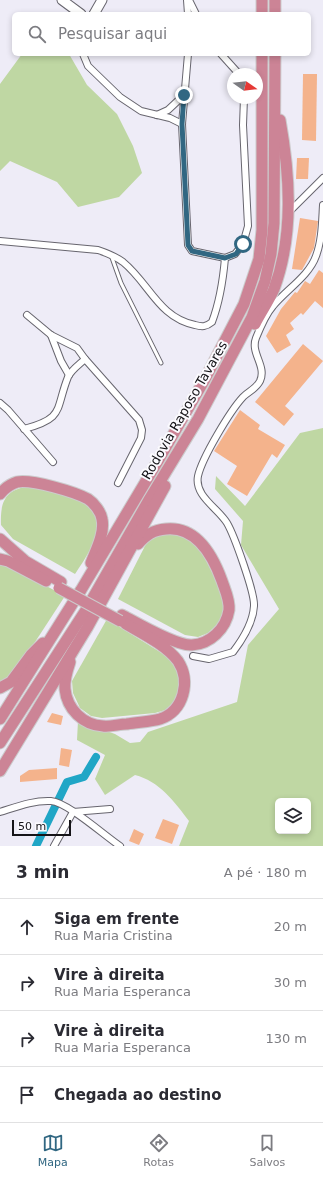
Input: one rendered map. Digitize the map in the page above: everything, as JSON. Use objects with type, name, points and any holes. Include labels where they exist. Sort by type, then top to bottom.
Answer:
[{"type":"highway","points":[[262,0],[262,12]]},
{"type":"highway","points":[[275,0],[275,12]]},
{"type":"highway","name":"Rodovia Raposo Tavares","points":[[0,719],[53,636],[165,449],[226,341],[244,304],[259,259],[263,197],[261,110],[262,56]]},
{"type":"highway","name":"Rodovia Raposo Tavares","points":[[0,743],[68,640],[150,498],[198,419],[225,371],[252,317],[271,254],[274,223],[274,56]]},
{"type":"highway","points":[[225,371],[239,355],[274,290],[282,263],[288,213],[288,176],[274,90]]},
{"type":"highway","points":[[0,771],[127,557],[198,419]]},
{"type":"highway","points":[[0,494],[3,490],[17,482],[30,482],[75,494],[89,500],[98,509],[102,519],[103,530],[81,590]]},
{"type":"highway","points":[[3,559],[60,585],[121,618],[175,641],[191,645],[209,640],[223,628],[229,611],[228,598],[213,560],[202,544],[191,534],[174,528],[155,530],[145,536],[127,557]]},
{"type":"highway","points":[[0,539],[25,561],[60,585]]},
{"type":"highway","points":[[72,652],[65,688],[68,701],[82,720],[103,726],[152,721],[161,719],[171,713],[182,699],[185,676],[182,668],[177,660],[168,652],[121,618]]},
{"type":"highway","points":[[0,699],[11,682],[36,650],[53,636]]},
{"type":"highway","points":[[0,688],[11,682]]},
{"type":"highway","points":[[0,756],[25,718],[52,684]]},
{"type":"main road","points":[[62,0],[78,12]]},
{"type":"main road","points":[[95,12],[102,0]]},
{"type":"main road","points":[[0,546],[25,561]]},
{"type":"street","points":[[188,0],[188,12]]},
{"type":"street","points":[[188,0],[195,12]]},
{"type":"street","points":[[84,56],[88,66],[120,97],[141,111],[170,118],[182,124]]},
{"type":"street","points":[[188,56],[182,124],[188,245],[192,251],[225,258],[236,254],[243,244],[248,226],[243,125],[244,104]]},
{"type":"street","points":[[224,56],[234,68]]},
{"type":"street","points":[[157,115],[168,110],[184,95]]},
{"type":"street","points":[[288,213],[323,178]]},
{"type":"street","points":[[193,656],[209,659],[233,652],[249,626],[254,605],[237,546],[226,522],[208,502],[198,487],[198,476],[205,458],[229,414],[244,396],[255,389],[260,381],[262,374],[254,350],[255,339],[272,307],[304,273],[316,257],[320,239],[323,205]]},
{"type":"street","points":[[0,241],[98,250],[110,253],[124,262],[168,314],[182,323],[202,327],[212,322],[218,308],[222,292],[225,258]]},
{"type":"street","points":[[27,315],[51,335],[77,348],[139,420],[142,430],[140,438],[118,483]]},
{"type":"street","points":[[51,335],[61,361],[69,375]]},
{"type":"street","points":[[24,429],[49,420],[59,410],[69,375],[85,359]]},
{"type":"street","points":[[0,403],[53,462]]},
{"type":"street","points":[[0,812],[29,804],[52,801],[66,807],[120,846]]},
{"type":"street","points":[[73,812],[110,809]]},
{"type":"street","points":[[54,846],[73,812]]},
{"type":"lane","points":[[110,253],[121,283],[161,363]]},
{"type":"green space","points":[[21,56],[70,56],[87,85],[117,114],[133,146],[142,173],[119,197],[78,207],[57,182],[10,161],[0,171],[0,84]]},
{"type":"green space","points":[[323,428],[323,846],[179,846],[189,821],[172,799],[159,787],[144,778],[135,775],[105,795],[95,779],[105,755],[77,740],[78,721],[115,734],[130,743],[140,742],[148,732],[237,702],[248,645],[279,609],[241,545],[243,521],[215,489],[216,476],[245,506],[300,433]]},
{"type":"green space","points":[[31,486],[77,498],[87,503],[94,510],[97,519],[95,538],[91,548],[75,574],[13,539],[1,525],[3,502],[6,497],[16,490]]},
{"type":"green space","points":[[160,534],[185,534],[197,543],[223,594],[225,608],[221,621],[208,633],[198,637],[185,635],[118,599],[147,542]]},
{"type":"green space","points":[[0,563],[7,565],[65,596],[9,682],[0,684]]},
{"type":"green space","points":[[107,619],[176,662],[181,694],[169,709],[155,713],[102,718],[91,716],[80,708],[73,693],[72,681]]},
{"type":"building","points":[[303,74],[317,74],[316,141],[302,140]]},
{"type":"building","points":[[297,158],[309,158],[308,179],[296,179]]},
{"type":"building","points":[[300,218],[318,221],[314,248],[302,270],[292,269]]},
{"type":"building","points":[[319,270],[323,273],[323,308],[315,301],[303,315],[301,313],[290,323],[294,329],[286,335],[291,345],[277,353],[266,336],[281,309],[295,292],[297,293],[305,281],[310,284]]},
{"type":"building","points":[[303,344],[323,361],[285,406],[294,414],[284,426],[255,402]]},
{"type":"building","points":[[240,410],[260,425],[258,429],[285,445],[277,458],[272,454],[247,496],[227,484],[237,466],[214,451]]},
{"type":"building","points":[[52,713],[63,716],[61,725],[47,722]]},
{"type":"building","points":[[61,748],[72,750],[69,767],[59,765]]},
{"type":"building","points":[[57,768],[57,779],[20,782],[20,776],[29,770]]},
{"type":"building","points":[[163,819],[179,825],[172,844],[155,838]]},
{"type":"building","points":[[134,829],[144,834],[139,845],[129,841]]},
{"type":"waterway","points":[[36,846],[67,782],[84,777],[96,757]]},
{"type":"route","points":[[184,95],[182,124],[186,229],[188,245],[192,251],[225,258],[236,254],[243,244]]}]
